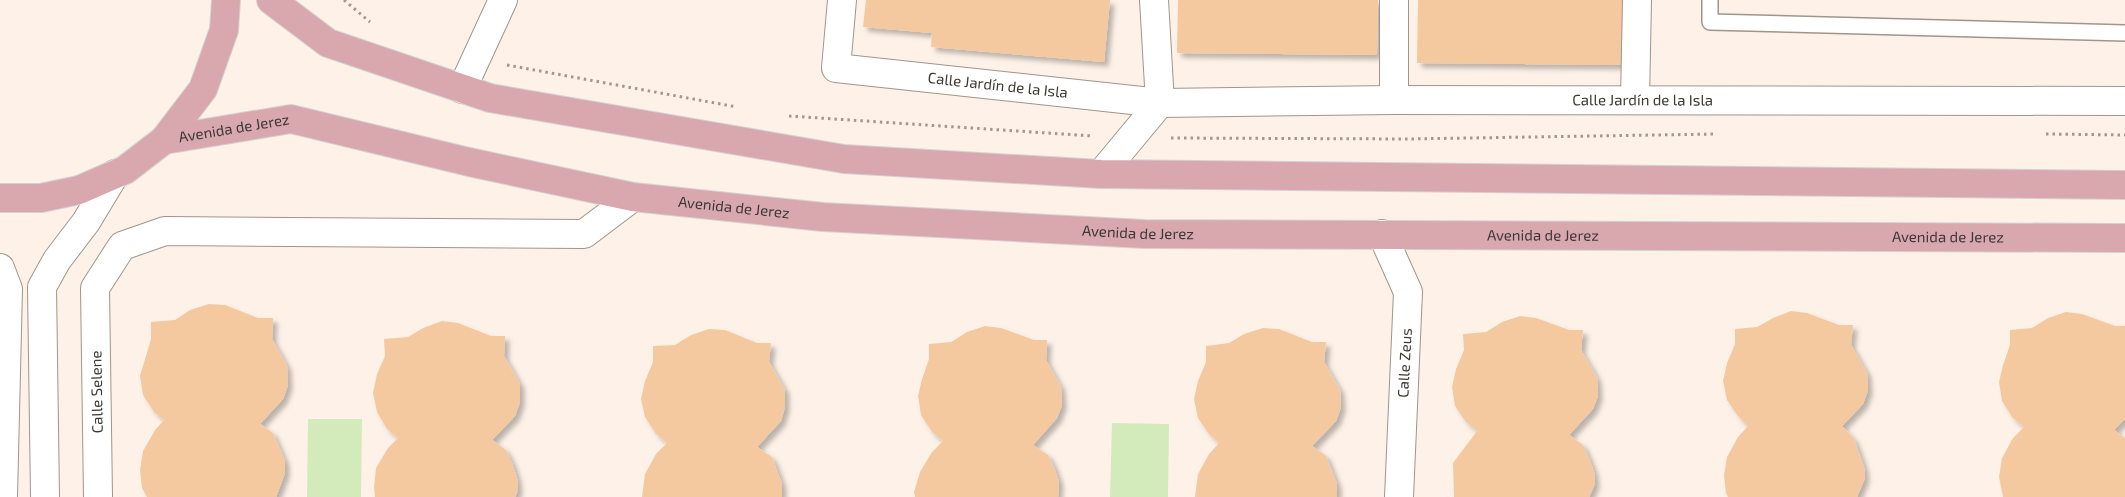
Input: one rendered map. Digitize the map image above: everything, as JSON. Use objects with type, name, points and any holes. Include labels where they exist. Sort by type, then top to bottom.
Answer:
[{"type":"main road","points":[[0,198],[41,198],[79,190],[125,170],[164,140],[203,89],[224,30],[226,0]]},
{"type":"main road","points":[[271,0],[328,43],[490,98],[844,158],[1101,174],[2125,185]]},
{"type":"main road","name":"Avenida de Jerez","points":[[164,140],[291,119],[469,162],[633,197],[824,217],[1144,234],[2125,238]]},
{"type":"street","points":[[462,89],[503,0]]},
{"type":"street","name":"Calle Jardín de la Isla","points":[[842,0],[836,68],[1160,103],[1394,100],[2125,102]]},
{"type":"street","points":[[1101,174],[1160,103],[1154,0]]},
{"type":"street","points":[[1394,0],[1394,100]]},
{"type":"street","points":[[1635,100],[1637,0]]},
{"type":"street","points":[[44,497],[42,287],[57,260],[86,222],[115,174]]},
{"type":"street","name":"Calle Selene","points":[[98,497],[95,288],[122,246],[165,232],[584,234],[633,197]]},
{"type":"street","name":"Calle Zeus","points":[[1382,234],[1408,292],[1399,497]]},
{"type":"street","points":[[0,268],[8,289],[3,497]]},
{"type":"lane","points":[[1710,0],[1710,22],[2125,33]]},
{"type":"path","points":[[344,0],[367,21],[376,24]]},
{"type":"path","points":[[505,64],[738,107]]},
{"type":"path","points":[[786,116],[1101,136]]},
{"type":"path","points":[[1164,138],[1407,139],[1721,134]]},
{"type":"path","points":[[2036,134],[2125,135]]},
{"type":"green space","points":[[308,419],[362,419],[361,497],[307,497]]},
{"type":"green space","points":[[1112,423],[1169,424],[1168,497],[1110,497]]},
{"type":"building","points":[[866,0],[1110,0],[1104,62],[931,47],[932,33],[863,27]]},
{"type":"building","points":[[1178,0],[1378,0],[1377,55],[1177,53]]},
{"type":"building","points":[[1418,0],[1623,0],[1622,65],[1417,63]]},
{"type":"building","points":[[209,304],[225,305],[258,318],[273,318],[272,339],[287,366],[288,385],[283,399],[260,424],[273,433],[285,461],[285,473],[276,497],[147,497],[142,488],[140,470],[143,451],[155,430],[164,420],[154,412],[143,395],[140,376],[151,339],[151,322],[175,320],[190,310]]},
{"type":"building","points":[[1791,311],[1807,313],[1839,325],[1853,325],[1851,345],[1867,373],[1868,390],[1863,404],[1842,426],[1854,439],[1864,467],[1865,478],[1857,497],[1728,497],[1726,493],[1724,475],[1727,457],[1738,437],[1748,426],[1727,400],[1723,381],[1727,363],[1735,344],[1735,329],[1757,327]]},
{"type":"building","points":[[2066,312],[2082,314],[2115,326],[2125,326],[2125,419],[2114,430],[2125,438],[2125,497],[2003,497],[1999,477],[2002,458],[2013,438],[2024,427],[2013,418],[2002,401],[1999,382],[2010,345],[2010,330],[2032,328],[2048,318]]},
{"type":"building","points":[[1520,316],[1536,318],[1569,330],[1583,330],[1581,350],[1597,378],[1598,396],[1593,409],[1569,435],[1583,445],[1594,472],[1595,484],[1589,497],[1454,497],[1453,463],[1477,431],[1466,422],[1455,406],[1452,387],[1456,369],[1464,350],[1463,334],[1486,332],[1502,322]]},
{"type":"building","points":[[442,321],[458,323],[491,336],[505,336],[504,356],[520,384],[520,402],[515,416],[492,440],[506,450],[512,463],[517,478],[518,490],[515,497],[375,497],[376,468],[388,448],[398,438],[387,429],[377,412],[373,393],[377,374],[385,356],[384,339],[408,337],[423,328]]},
{"type":"building","points":[[985,326],[1001,328],[1034,340],[1047,340],[1046,360],[1061,387],[1062,405],[1057,418],[1033,445],[1048,455],[1054,467],[1059,482],[1058,497],[915,497],[914,492],[920,472],[932,452],[943,441],[932,432],[921,415],[918,396],[929,359],[929,344],[951,342],[967,332]]},
{"type":"building","points":[[1263,328],[1279,329],[1312,342],[1326,342],[1324,362],[1340,390],[1341,407],[1336,421],[1312,446],[1326,456],[1337,484],[1337,497],[1195,497],[1198,474],[1209,454],[1219,443],[1209,434],[1198,418],[1194,399],[1198,381],[1206,362],[1206,346],[1229,343],[1244,334]]},
{"type":"building","points":[[709,329],[725,330],[757,343],[771,343],[769,362],[785,390],[785,407],[781,421],[757,447],[772,457],[782,484],[782,497],[642,497],[645,474],[656,454],[667,443],[656,434],[645,417],[641,399],[645,381],[653,362],[653,346],[675,345],[691,335]]}]
